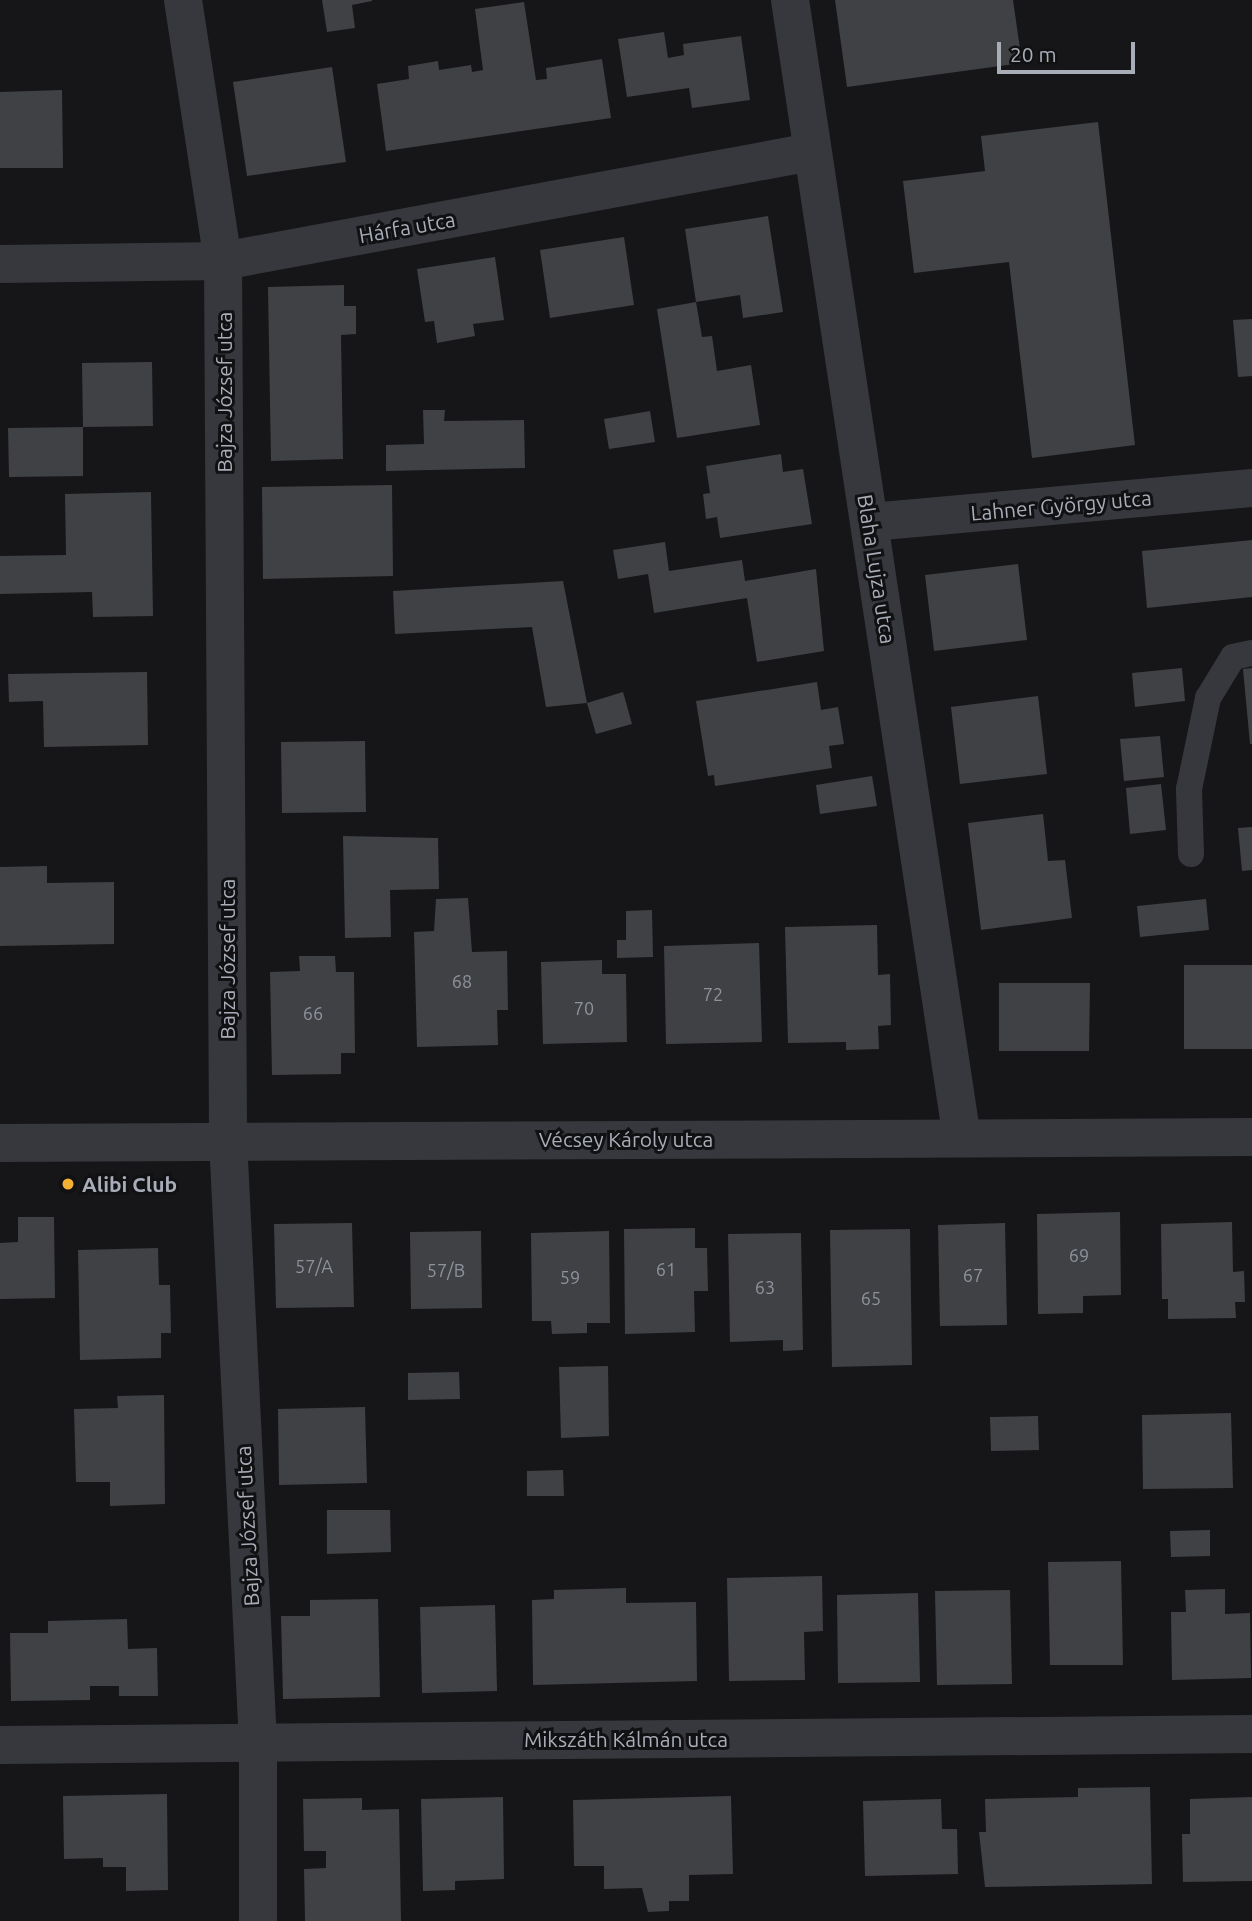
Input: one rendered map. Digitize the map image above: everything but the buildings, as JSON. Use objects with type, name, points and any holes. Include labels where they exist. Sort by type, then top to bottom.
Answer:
[{"type":"street","name":"Bajza József utca","points":[[183,0],[223,261],[228,1140],[258,1742],[258,1921]]},
{"type":"street","name":"Blaha Lujza utca","points":[[790,0],[962,1138]]},
{"type":"street","name":"Hárfa utca","points":[[0,264],[223,261],[811,152]]},
{"type":"street","name":"Lahner György utca","points":[[871,522],[1252,488]]},
{"type":"street","name":"Vécsey Károly utca","points":[[0,1143],[1252,1137]]},
{"type":"street","name":"Mikszáth Kálmán utca","points":[[0,1745],[1252,1734]]},
{"type":"lane","points":[[1191,854],[1189,789],[1208,698],[1233,657],[1252,653]]},
{"type":"place","name":"Alibi Club","points":[[68,1184]]}]
